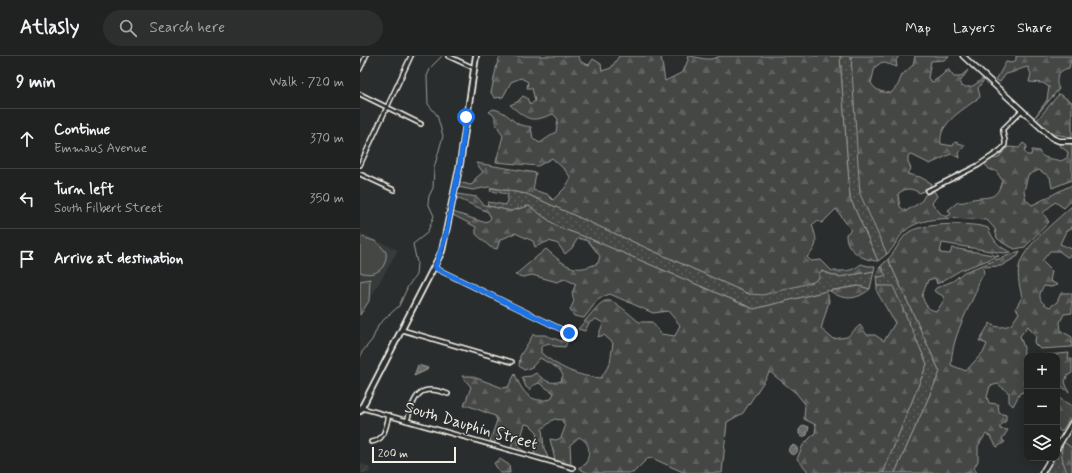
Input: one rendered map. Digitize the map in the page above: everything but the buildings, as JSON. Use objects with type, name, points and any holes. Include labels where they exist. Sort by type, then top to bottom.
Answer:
[{"type":"main road","points":[[361,409],[435,268],[444,246],[453,200],[476,56]]},
{"type":"street","points":[[360,69],[366,56]]},
{"type":"street","points":[[360,164],[411,56]]},
{"type":"street","points":[[448,56],[474,68]]},
{"type":"street","points":[[963,56],[1052,138],[1059,141],[1072,141]]},
{"type":"street","points":[[360,94],[421,124]]},
{"type":"street","points":[[927,191],[979,166],[985,159],[1003,149],[1005,144],[1003,129],[1022,110]]},
{"type":"street","points":[[360,174],[394,190]]},
{"type":"street","points":[[435,268],[569,333]]},
{"type":"street","points":[[402,330],[512,362]]},
{"type":"street","points":[[407,420],[413,399],[417,394],[431,389],[448,394]]},
{"type":"street","name":"South Dauphin Street","points":[[361,409],[407,420],[573,468]]},
{"type":"street","points":[[371,442],[378,441],[382,437],[389,416]]},
{"type":"street","points":[[1060,443],[1072,423]]},
{"type":"street","points":[[1042,473],[1049,461]]},
{"type":"shaded area","points":[[360,233],[398,250],[360,316]]},
{"type":"shaded area","points":[[1072,430],[1072,448],[1064,442]]},
{"type":"shaded area","points":[[360,463],[370,469],[370,473],[360,473]]},
{"type":"green space","points":[[500,56],[578,56],[581,62],[589,65],[593,59],[601,64],[602,71],[611,68],[619,56],[661,56],[665,81],[683,72],[688,60],[687,56],[711,59],[720,56],[840,56],[850,198],[878,261],[861,257],[852,250],[846,234],[851,230],[836,209],[822,223],[817,221],[812,225],[816,242],[814,249],[807,257],[811,261],[821,260],[832,271],[851,270],[861,264],[875,266],[874,271],[839,277],[822,271],[819,273],[819,278],[813,282],[763,295],[749,294],[527,194],[488,187],[473,190],[458,187],[459,182],[470,185],[473,184],[475,179],[483,172],[476,163],[536,173],[533,190],[547,194],[553,200],[565,188],[571,178],[552,158],[538,166],[496,162],[503,136],[495,122],[495,116],[489,112],[493,109],[504,113],[518,124],[531,127],[533,139],[540,143],[556,132],[558,119],[553,114],[534,119],[525,117],[510,105],[517,102],[523,96],[527,98],[530,105],[535,101],[532,88],[527,88],[528,82],[521,78],[511,82],[503,97],[495,98],[491,93]]},
{"type":"green space","points":[[840,56],[851,56],[875,226],[887,254],[878,261],[850,198]]},
{"type":"green space","points":[[851,56],[899,56],[896,60],[897,67],[882,62],[875,67],[871,83],[879,91],[884,92],[891,93],[898,85],[902,75],[913,65],[915,56],[949,56],[944,60],[931,61],[928,78],[932,82],[948,69],[954,77],[960,77],[968,70],[960,82],[961,86],[964,87],[970,87],[982,79],[984,80],[978,88],[980,97],[960,111],[943,129],[941,144],[953,146],[955,142],[965,145],[959,153],[960,158],[951,154],[930,164],[912,155],[908,156],[908,162],[911,169],[907,174],[920,177],[931,183],[930,187],[920,193],[909,189],[898,194],[900,207],[906,211],[921,202],[925,195],[934,191],[937,196],[932,203],[940,213],[946,217],[951,214],[948,210],[958,202],[992,196],[998,191],[1002,180],[996,171],[990,170],[984,163],[989,159],[998,158],[1008,147],[1019,148],[1023,143],[1027,146],[1024,151],[1027,155],[1031,155],[1032,150],[1039,151],[1040,154],[1045,157],[1061,161],[1067,158],[1068,152],[1060,146],[1061,143],[1072,144],[1072,180],[1052,188],[1050,177],[1039,170],[1028,175],[1024,191],[1026,200],[1032,205],[1072,185],[1072,200],[1064,208],[1055,202],[1043,213],[1049,222],[1025,247],[1015,249],[1003,243],[997,238],[995,229],[987,220],[945,219],[923,222],[914,225],[903,233],[887,254],[860,194]]},
{"type":"green space","points":[[1016,56],[1072,56],[1069,68],[1062,71],[1057,78],[1059,89],[1035,117],[1047,100],[1049,87],[1043,83],[1029,82],[1031,74],[1028,67],[1006,74],[1000,82],[996,80],[1006,62],[1012,63],[1016,60]]},
{"type":"green space","points":[[1059,94],[1072,102],[1072,137],[1053,134],[1037,120]]},
{"type":"green space","points":[[491,188],[527,194],[749,294],[821,271],[839,277],[874,271],[870,289],[858,286],[827,291],[754,309],[588,238],[558,227],[529,206],[511,211],[487,206],[488,202],[506,205],[508,194],[490,191]]},
{"type":"green space","points":[[457,194],[477,197],[484,205],[511,211],[529,206],[558,227],[588,238],[754,309],[827,291],[829,301],[821,329],[833,339],[847,337],[860,325],[867,335],[875,335],[884,341],[895,323],[877,292],[877,286],[893,286],[927,364],[883,473],[807,473],[807,470],[797,459],[803,445],[815,433],[816,425],[804,419],[805,404],[796,393],[770,372],[743,413],[727,422],[722,473],[685,473],[652,458],[647,459],[633,473],[588,473],[578,468],[586,464],[589,452],[586,442],[579,437],[570,445],[571,465],[555,460],[550,439],[556,440],[561,438],[565,427],[562,420],[554,419],[542,429],[544,448],[549,460],[534,455],[537,432],[530,425],[525,424],[519,438],[518,447],[526,452],[511,448],[515,434],[503,429],[500,430],[495,443],[490,441],[497,420],[495,416],[469,406],[464,406],[471,387],[462,376],[471,376],[503,388],[508,387],[515,374],[524,391],[532,398],[538,400],[551,399],[554,393],[539,383],[532,386],[530,390],[526,387],[522,377],[531,376],[536,373],[545,380],[557,382],[561,381],[563,375],[559,369],[540,358],[532,367],[524,370],[519,366],[520,356],[533,335],[545,335],[561,341],[566,338],[567,343],[565,347],[554,346],[548,343],[541,347],[541,353],[561,367],[584,376],[601,378],[610,363],[613,343],[604,335],[598,337],[603,323],[596,319],[589,323],[585,331],[578,329],[601,303],[612,301],[639,322],[652,322],[661,334],[675,336],[680,325],[668,311],[653,313],[610,294],[599,298],[584,318],[574,316],[570,310],[574,301],[572,293],[576,284],[565,279],[557,282],[532,275],[523,277],[515,275],[546,249],[564,264],[576,268],[582,268],[598,263],[600,256],[588,241],[578,238],[572,248],[565,254],[558,244],[549,241],[535,247],[533,241],[515,233],[500,240],[497,249],[490,247],[476,234],[476,227],[453,215],[453,212],[483,222],[488,221],[491,218],[488,212],[457,198]]},
{"type":"green space","points":[[1072,206],[1072,228],[1066,231],[1060,244],[1072,249],[1072,255],[1067,257],[1059,251],[1050,251],[1042,261],[1052,271],[1050,281],[1058,285],[1051,287],[1044,286],[1040,293],[1040,298],[1043,303],[1050,307],[1057,302],[1061,293],[1072,293],[1072,313],[1064,314],[1060,322],[1061,331],[1072,337],[1072,347],[1040,349],[1034,343],[1036,337],[1028,326],[1020,336],[1024,348],[1024,392],[1020,393],[1013,406],[1009,402],[1009,393],[998,384],[990,386],[987,397],[989,403],[998,404],[999,413],[1006,415],[1006,421],[1000,426],[1000,429],[1008,430],[1002,439],[1005,442],[997,447],[991,437],[986,434],[978,446],[978,461],[974,468],[977,473],[895,473],[940,372],[888,259],[909,232],[925,227],[948,224],[972,225],[988,228],[992,237],[997,243],[1011,252],[1003,253],[942,243],[940,253],[950,254],[952,248],[999,256],[961,270],[937,284],[935,278],[928,280],[922,296],[925,304],[929,308],[937,311],[944,300],[943,296],[934,291],[936,288],[953,281],[964,272],[1020,251],[1018,256],[1001,266],[983,267],[984,274],[959,328],[952,355],[951,365],[966,371],[984,351],[987,344],[979,341],[990,323],[997,327],[1011,325],[1019,313],[1016,308],[1022,297],[1018,275],[1019,267],[1027,251],[1041,234]]},
{"type":"green space","points":[[360,236],[377,242],[386,252],[383,267],[375,273],[366,274],[360,272]]},
{"type":"green space","points":[[888,259],[940,372],[895,473],[883,473],[927,364],[893,287],[877,286],[876,276],[880,277],[884,269],[880,267]]},
{"type":"green space","points":[[880,267],[886,275],[880,277],[876,276]]},
{"type":"green space","points":[[370,279],[369,301],[360,315],[360,281]]},
{"type":"green space","points":[[858,286],[870,289],[865,293],[850,298],[845,298],[830,291]]},
{"type":"green space","points":[[1069,353],[1068,359],[1072,359],[1072,373],[1067,376],[1065,382],[1069,392],[1060,385],[1060,354]]},
{"type":"green space","points":[[1060,399],[1072,406],[1072,416],[1061,432]]},
{"type":"green space","points":[[1064,442],[1072,448],[1072,473],[1067,473],[1063,461],[1062,450]]},
{"type":"green space","points":[[1060,448],[1068,473],[1045,473],[1052,461],[1060,461]]},
{"type":"green space","points":[[500,459],[509,465],[510,473],[500,473],[494,463]]},
{"type":"water","points":[[418,365],[428,368],[427,370],[414,376]]},
{"type":"water","points":[[803,425],[809,427],[807,435],[802,437],[799,434],[799,430]]},
{"type":"water","points":[[793,445],[798,450],[793,455],[788,450]]},
{"type":"waterway","points":[[360,358],[362,352],[372,340],[379,324],[399,306],[408,286],[416,275],[417,263],[413,244],[427,233],[434,216],[428,203],[429,196],[433,188],[434,168],[443,136],[437,115],[428,104],[427,76],[431,67],[442,56]]},
{"type":"route","points":[[466,117],[460,164],[445,238],[440,258],[435,268],[569,333]]}]
